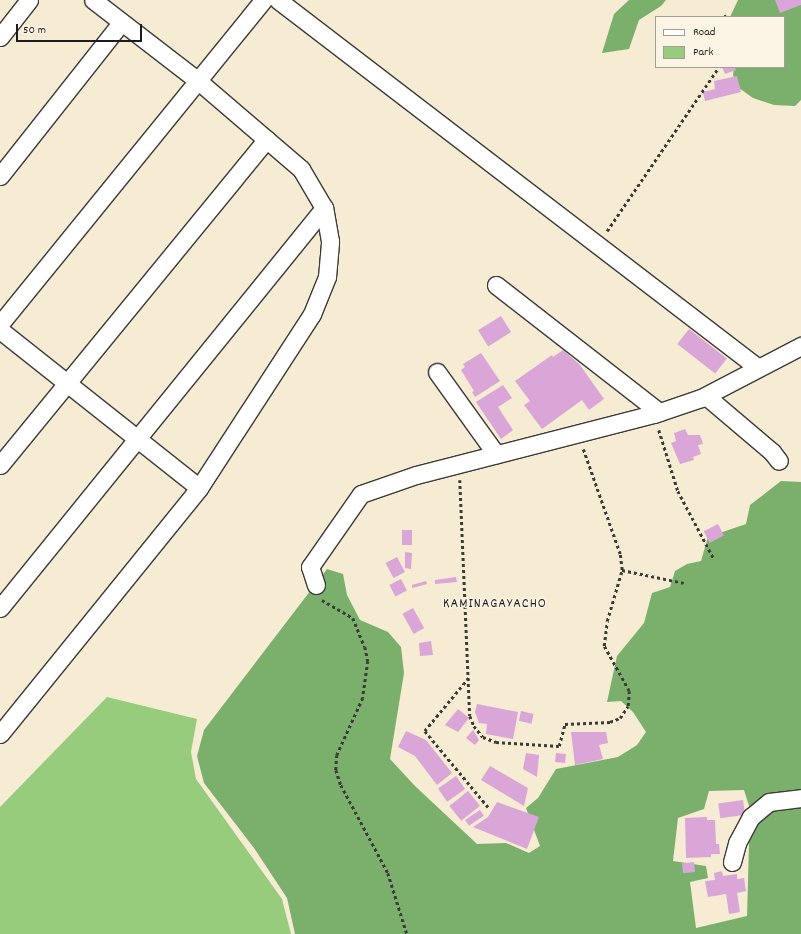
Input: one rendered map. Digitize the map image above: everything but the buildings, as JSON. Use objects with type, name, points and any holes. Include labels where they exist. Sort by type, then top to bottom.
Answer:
[{"type":"street","points":[[0,37],[29,0]]},
{"type":"street","points":[[0,734],[199,488],[312,314],[327,277],[330,241],[324,208],[301,169],[197,80],[93,0]]},
{"type":"street","points":[[0,324],[263,0]]},
{"type":"street","points":[[278,0],[758,367]]},
{"type":"street","points":[[0,176],[121,23]]},
{"type":"street","points":[[0,465],[68,384],[267,139]]},
{"type":"street","points":[[0,608],[324,208]]},
{"type":"street","points":[[496,285],[656,413]]},
{"type":"street","points":[[0,330],[199,488]]},
{"type":"street","points":[[316,585],[310,567],[361,494],[459,464],[656,413],[706,396],[758,367],[801,346]]},
{"type":"street","points":[[438,372],[496,454]]},
{"type":"street","points":[[706,396],[772,452],[779,461]]},
{"type":"street","points":[[732,862],[737,842],[751,817],[769,802],[801,798]]},
{"type":"path","points":[[598,245],[719,68]]},
{"type":"path","points":[[656,413],[678,491],[714,559]]},
{"type":"path","points":[[459,464],[470,716],[474,726],[484,737],[496,742],[559,746],[565,724],[610,722],[620,718],[628,706],[629,691],[604,646],[607,621],[622,570],[620,554],[578,433]]},
{"type":"path","points":[[622,570],[684,583]]},
{"type":"path","points":[[316,585],[309,589],[312,594],[353,618],[365,646],[368,660],[363,698],[337,755],[336,770],[341,785],[388,873],[407,934]]},
{"type":"path","points":[[469,678],[425,731],[488,807]]},
{"type":"green space","points":[[629,0],[666,0],[661,6],[639,20],[629,49],[602,53],[614,14]]},
{"type":"green space","points":[[738,0],[801,0],[801,100],[795,106],[774,105],[753,98],[739,88],[733,75],[734,68],[785,68],[785,16],[730,16]]},
{"type":"green space","points":[[781,481],[801,482],[801,934],[295,934],[287,898],[254,848],[204,783],[197,756],[204,730],[327,569],[343,574],[347,595],[360,620],[388,632],[401,647],[404,673],[390,759],[415,786],[477,844],[506,843],[529,853],[540,846],[526,808],[538,798],[556,769],[618,757],[637,745],[646,732],[633,712],[621,701],[607,702],[617,656],[644,623],[652,593],[670,587],[675,571],[687,564],[701,561],[708,537],[746,524],[750,505]],"holes":[[[744,790],[750,809],[747,916],[696,928],[690,882],[708,878],[706,866],[673,861],[678,818],[704,809],[709,791]]]},
{"type":"green space","points":[[107,697],[197,719],[191,752],[196,779],[282,899],[291,934],[0,934],[0,807]]},
{"type":"district","name":"KAMINAGAYACHO","points":[[495,604]]}]
